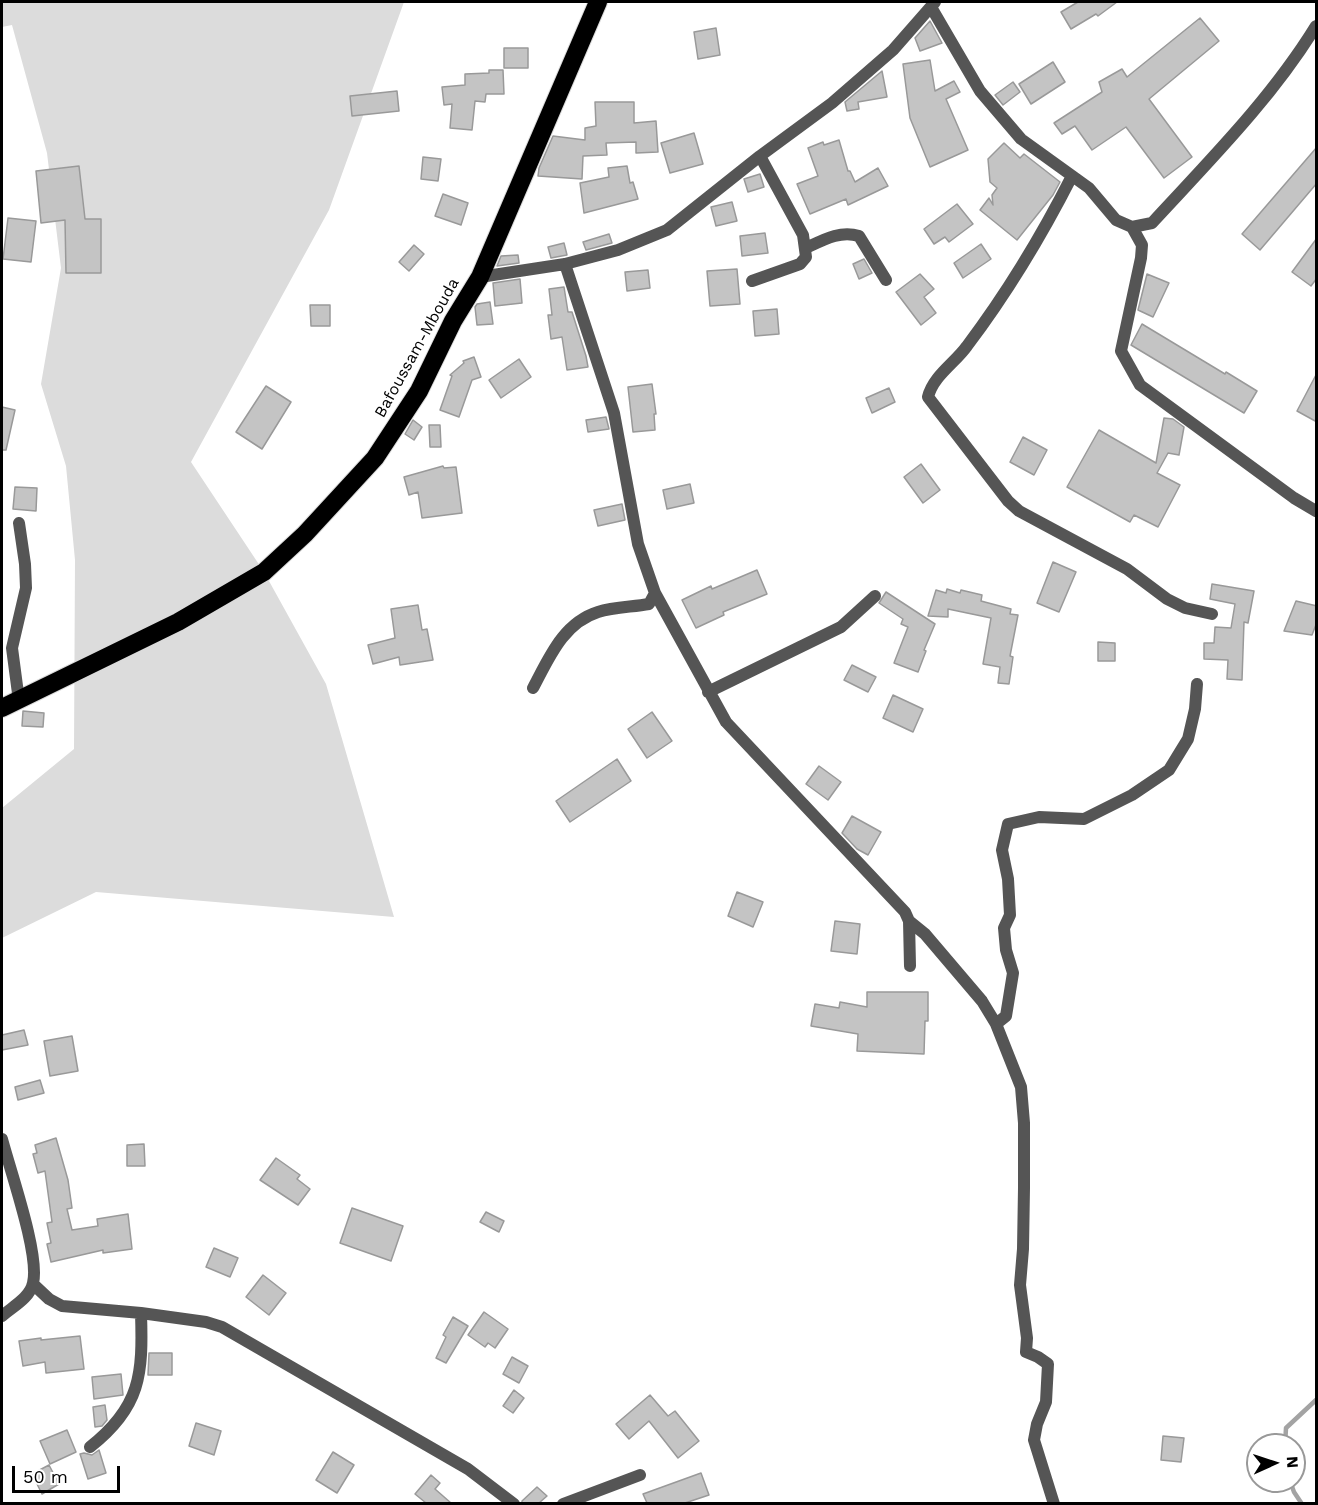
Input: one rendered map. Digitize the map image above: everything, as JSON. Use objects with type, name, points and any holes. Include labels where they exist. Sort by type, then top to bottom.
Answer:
[{"type":"highway","name":"Bafoussam-Mbouda","points":[[2,708],[178,622],[264,572],[305,534],[375,458],[419,391],[453,321],[480,277],[598,2]]},
{"type":"street","points":[[480,277],[565,264],[618,250],[667,230],[760,156],[832,103],[893,50],[934,4],[980,91],[1021,140],[1089,188],[1116,220],[1132,227],[1152,223],[1242,126],[1299,55],[1316,26]]},
{"type":"street","points":[[752,281],[800,264],[806,257],[803,235],[760,156]]},
{"type":"street","points":[[1072,176],[1048,222],[1004,292],[967,347],[931,387],[928,397],[1018,511],[1126,569],[1167,599],[1185,608],[1212,614]]},
{"type":"street","points":[[1132,227],[1142,246],[1141,258],[1121,351],[1140,385],[1294,498],[1317,511]]},
{"type":"street","points":[[806,248],[833,236],[850,233],[859,236],[886,280]]},
{"type":"street","points":[[565,264],[614,413],[638,544],[655,593],[726,722],[905,912],[909,921],[910,966]]},
{"type":"street","points":[[19,701],[12,648],[26,588],[26,564],[20,523]]},
{"type":"street","points":[[532,688],[557,643],[574,624],[598,612],[649,604],[655,593]]},
{"type":"street","points":[[708,692],[841,627],[875,596]]},
{"type":"street","points":[[996,1024],[1006,1016],[1013,973],[1006,951],[1004,927],[1010,915],[1008,879],[1002,850],[1008,824],[1039,817],[1084,819],[1132,795],[1169,770],[1188,739],[1195,709],[1197,684]]},
{"type":"street","points":[[909,921],[926,934],[982,1001],[996,1024],[1021,1087],[1024,1123],[1024,1188],[1020,1285],[1027,1338],[1026,1352],[1048,1364],[1046,1402],[1037,1424],[1034,1440],[1054,1503]]},
{"type":"street","points":[[2,1139],[30,1247],[33,1284],[26,1297],[2,1316]]},
{"type":"street","points":[[33,1284],[49,1299],[62,1306],[206,1322],[234,1333],[468,1469],[514,1503]]},
{"type":"street","points":[[90,1447],[110,1431],[131,1399],[140,1377],[141,1313]]},
{"type":"street","points":[[563,1503],[640,1475]]},
{"type":"shaded area","points":[[2,2],[404,2],[329,210],[191,462],[264,572],[326,684],[394,917],[96,892],[2,938],[2,808],[74,749],[75,560],[66,466],[41,384],[61,268],[47,153],[12,25],[2,27]]},
{"type":"building","points":[[1078,2],[1117,2],[1098,16],[1096,14],[1071,29],[1061,12]]},
{"type":"building","points":[[1200,18],[1219,41],[1149,99],[1192,157],[1164,178],[1126,127],[1092,150],[1075,126],[1062,134],[1054,123],[1102,92],[1099,82],[1122,69],[1127,77]]},
{"type":"building","points":[[930,21],[942,43],[920,51],[915,38]]},
{"type":"building","points":[[716,28],[720,55],[698,59],[694,32]]},
{"type":"building","points":[[504,48],[528,48],[528,68],[504,68]]},
{"type":"building","points":[[930,60],[935,91],[954,81],[960,92],[946,99],[968,150],[930,167],[910,118],[903,64]]},
{"type":"building","points":[[1053,62],[1065,82],[1031,104],[1019,84]]},
{"type":"building","points":[[489,70],[503,70],[504,94],[486,94],[485,102],[475,101],[472,130],[450,128],[452,104],[444,105],[442,87],[465,85],[465,74],[489,73]]},
{"type":"building","points":[[882,71],[887,97],[858,102],[859,109],[847,111],[845,102]]},
{"type":"building","points":[[1013,82],[1020,92],[1003,105],[995,95]]},
{"type":"building","points":[[397,91],[399,111],[352,116],[350,96]]},
{"type":"building","points":[[595,102],[634,102],[634,123],[656,121],[658,152],[636,153],[636,142],[606,143],[607,155],[583,156],[582,179],[538,176],[539,168],[553,136],[585,140],[585,128],[596,126]]},
{"type":"building","points":[[694,133],[703,164],[670,173],[661,143]]},
{"type":"building","points":[[839,140],[848,171],[855,182],[878,168],[888,186],[848,205],[846,199],[810,214],[797,184],[818,176],[808,148],[823,142],[824,145]]},
{"type":"building","points":[[1004,143],[1020,158],[1024,154],[1060,182],[1053,195],[1017,240],[980,210],[989,198],[993,205],[992,195],[997,188],[990,182],[988,159]]},
{"type":"building","points":[[1317,147],[1317,183],[1260,250],[1242,234]]},
{"type":"building","points":[[423,157],[441,159],[438,181],[421,179]]},
{"type":"building","points":[[79,166],[85,219],[101,219],[101,273],[66,273],[65,220],[41,223],[36,171]]},
{"type":"building","points":[[627,166],[630,183],[633,182],[638,199],[584,213],[580,183],[609,177],[608,168]]},
{"type":"building","points":[[760,174],[764,187],[748,192],[744,179]]},
{"type":"building","points":[[443,194],[468,203],[461,225],[435,216]]},
{"type":"building","points":[[732,202],[737,221],[716,226],[711,207]]},
{"type":"building","points":[[957,204],[973,224],[949,242],[945,237],[934,244],[924,229]]},
{"type":"building","points":[[8,218],[36,221],[31,262],[3,259]]},
{"type":"building","points":[[765,233],[768,253],[742,256],[740,236]]},
{"type":"building","points":[[609,234],[612,243],[586,250],[583,242]]},
{"type":"building","points":[[1317,238],[1317,278],[1311,286],[1292,272]]},
{"type":"building","points":[[564,243],[567,255],[551,258],[548,247]]},
{"type":"building","points":[[981,244],[991,259],[963,278],[954,263]]},
{"type":"building","points":[[414,245],[424,254],[409,271],[399,262]]},
{"type":"building","points":[[518,255],[519,263],[497,266],[501,256]]},
{"type":"building","points":[[864,259],[872,273],[859,279],[853,264]]},
{"type":"building","points":[[737,269],[740,304],[710,306],[707,271]]},
{"type":"building","points":[[648,270],[650,288],[627,291],[625,272]]},
{"type":"building","points":[[920,274],[934,289],[924,297],[936,313],[921,325],[896,292]]},
{"type":"building","points":[[1147,274],[1169,283],[1153,317],[1138,310]]},
{"type":"building","points":[[520,279],[522,303],[495,306],[493,283]]},
{"type":"building","points":[[564,287],[568,312],[572,312],[588,367],[567,370],[562,337],[551,339],[548,315],[552,315],[549,289]]},
{"type":"building","points":[[490,302],[493,324],[477,325],[475,307],[477,304]]},
{"type":"building","points":[[310,305],[330,305],[330,326],[311,326]]},
{"type":"building","points":[[777,309],[779,334],[755,336],[753,311]]},
{"type":"building","points":[[1142,324],[1257,391],[1244,413],[1131,345]]},
{"type":"building","points":[[474,357],[481,377],[472,380],[459,417],[440,410],[452,376],[450,375],[464,363],[463,361]]},
{"type":"building","points":[[519,359],[531,377],[501,398],[489,380]]},
{"type":"building","points":[[1317,373],[1317,422],[1297,411]]},
{"type":"building","points":[[652,384],[656,414],[654,414],[655,430],[633,432],[628,387]]},
{"type":"building","points":[[266,386],[291,402],[262,449],[236,432]]},
{"type":"building","points":[[889,388],[895,402],[872,413],[866,398]]},
{"type":"building","points":[[2,407],[15,410],[6,450],[2,450]]},
{"type":"building","points":[[606,417],[609,429],[588,432],[586,420]]},
{"type":"building","points":[[1164,418],[1173,419],[1184,427],[1179,455],[1168,453],[1157,473],[1180,485],[1158,527],[1134,515],[1130,522],[1067,487],[1099,430],[1156,463]]},
{"type":"building","points":[[413,420],[422,427],[414,440],[405,434]]},
{"type":"building","points":[[429,425],[440,425],[441,447],[430,447]]},
{"type":"building","points":[[1023,437],[1047,450],[1034,475],[1010,462]]},
{"type":"building","points":[[921,464],[940,490],[923,503],[904,477]]},
{"type":"building","points":[[443,466],[444,468],[456,467],[462,513],[422,518],[418,492],[409,495],[404,477]]},
{"type":"building","points":[[690,484],[694,503],[667,509],[663,490]]},
{"type":"building","points":[[15,487],[37,488],[36,511],[13,509]]},
{"type":"building","points":[[622,504],[625,520],[598,526],[594,510]]},
{"type":"building","points":[[1053,562],[1076,572],[1059,612],[1037,603]]},
{"type":"building","points":[[757,570],[767,594],[723,612],[724,615],[696,628],[682,600],[711,586],[712,589]]},
{"type":"building","points":[[1212,584],[1254,591],[1248,623],[1244,622],[1242,680],[1227,679],[1228,660],[1204,659],[1204,643],[1214,643],[1215,627],[1231,628],[1235,604],[1210,599]]},
{"type":"building","points":[[947,589],[982,595],[981,601],[1011,609],[1010,614],[1018,615],[1010,656],[1013,657],[1009,684],[998,683],[1000,667],[983,664],[991,618],[948,609],[948,617],[928,616],[936,590],[946,593]]},
{"type":"building","points":[[886,592],[935,624],[918,672],[894,663],[908,627],[901,624],[903,619],[879,603]]},
{"type":"building","points":[[1296,601],[1317,606],[1317,622],[1312,635],[1284,631]]},
{"type":"building","points":[[418,605],[422,630],[427,629],[433,660],[400,665],[399,657],[373,664],[368,645],[395,638],[391,609]]},
{"type":"building","points":[[1098,642],[1115,643],[1115,661],[1098,661]]},
{"type":"building","points":[[852,665],[876,677],[868,692],[844,680]]},
{"type":"building","points":[[893,695],[923,709],[913,732],[883,718]]},
{"type":"building","points":[[23,711],[44,713],[43,727],[22,726]]},
{"type":"building","points":[[652,712],[672,741],[647,758],[628,729]]},
{"type":"building","points":[[617,759],[631,781],[570,822],[556,801]]},
{"type":"building","points":[[819,766],[841,782],[828,800],[806,784]]},
{"type":"building","points":[[852,816],[881,832],[868,855],[857,849],[842,833]]},
{"type":"building","points":[[737,892],[763,902],[753,927],[728,916]]},
{"type":"building","points":[[835,921],[860,924],[857,954],[831,951]]},
{"type":"building","points":[[867,992],[928,992],[928,1021],[925,1021],[924,1054],[857,1051],[858,1034],[811,1026],[815,1004],[839,1008],[840,1002],[867,1007]]},
{"type":"building","points":[[24,1030],[28,1045],[2,1050],[2,1035]]},
{"type":"building","points":[[72,1036],[78,1071],[50,1076],[44,1041]]},
{"type":"building","points":[[40,1080],[44,1093],[18,1100],[15,1087]]},
{"type":"building","points":[[56,1138],[68,1180],[72,1208],[67,1209],[72,1230],[98,1226],[97,1219],[128,1214],[132,1249],[103,1253],[103,1250],[51,1262],[47,1244],[51,1243],[47,1223],[52,1222],[45,1171],[38,1173],[33,1154],[37,1153],[35,1145]]},
{"type":"building","points":[[144,1144],[145,1166],[127,1166],[127,1145]]},
{"type":"building","points":[[276,1158],[300,1175],[297,1179],[310,1189],[298,1205],[260,1180]]},
{"type":"building","points":[[352,1208],[403,1226],[391,1261],[340,1243]]},
{"type":"building","points":[[486,1212],[504,1221],[499,1232],[480,1222]]},
{"type":"building","points":[[214,1248],[238,1258],[230,1277],[206,1267]]},
{"type":"building","points":[[263,1275],[286,1293],[269,1315],[246,1297]]},
{"type":"building","points":[[484,1312],[508,1329],[495,1348],[488,1343],[485,1347],[468,1335]]},
{"type":"building","points":[[453,1317],[468,1326],[446,1363],[436,1358],[446,1337],[443,1335]]},
{"type":"building","points":[[80,1336],[84,1369],[46,1373],[45,1362],[23,1366],[19,1341]]},
{"type":"building","points":[[149,1353],[172,1353],[172,1375],[148,1375]]},
{"type":"building","points":[[512,1357],[528,1366],[519,1383],[503,1374]]},
{"type":"building","points":[[121,1374],[123,1395],[94,1399],[92,1377]]},
{"type":"building","points":[[514,1390],[524,1398],[513,1413],[503,1406]]},
{"type":"building","points":[[650,1395],[668,1416],[675,1411],[699,1441],[678,1458],[649,1421],[629,1439],[616,1424]]},
{"type":"building","points":[[105,1405],[107,1420],[102,1426],[95,1427],[93,1407]]},
{"type":"building","points":[[196,1423],[221,1431],[214,1455],[189,1446]]},
{"type":"building","points":[[67,1430],[76,1452],[50,1464],[40,1441]]},
{"type":"building","points":[[1163,1436],[1184,1438],[1181,1462],[1161,1460]]},
{"type":"building","points":[[99,1450],[106,1473],[88,1479],[80,1454],[92,1455]]},
{"type":"building","points":[[333,1452],[354,1465],[337,1493],[316,1480]]},
{"type":"building","points":[[49,1465],[59,1484],[42,1494],[32,1474]]},
{"type":"building","points":[[701,1473],[709,1495],[685,1503],[647,1503],[643,1494]]},
{"type":"building","points":[[431,1475],[440,1483],[435,1489],[451,1503],[426,1503],[415,1494]]},
{"type":"building","points":[[537,1487],[547,1496],[539,1503],[522,1503],[522,1501]]},
{"type":"waterway","points":[[1286,1433],[1286,1428],[1316,1400]]},
{"type":"waterway","points":[[1295,1493],[1302,1504]]}]
